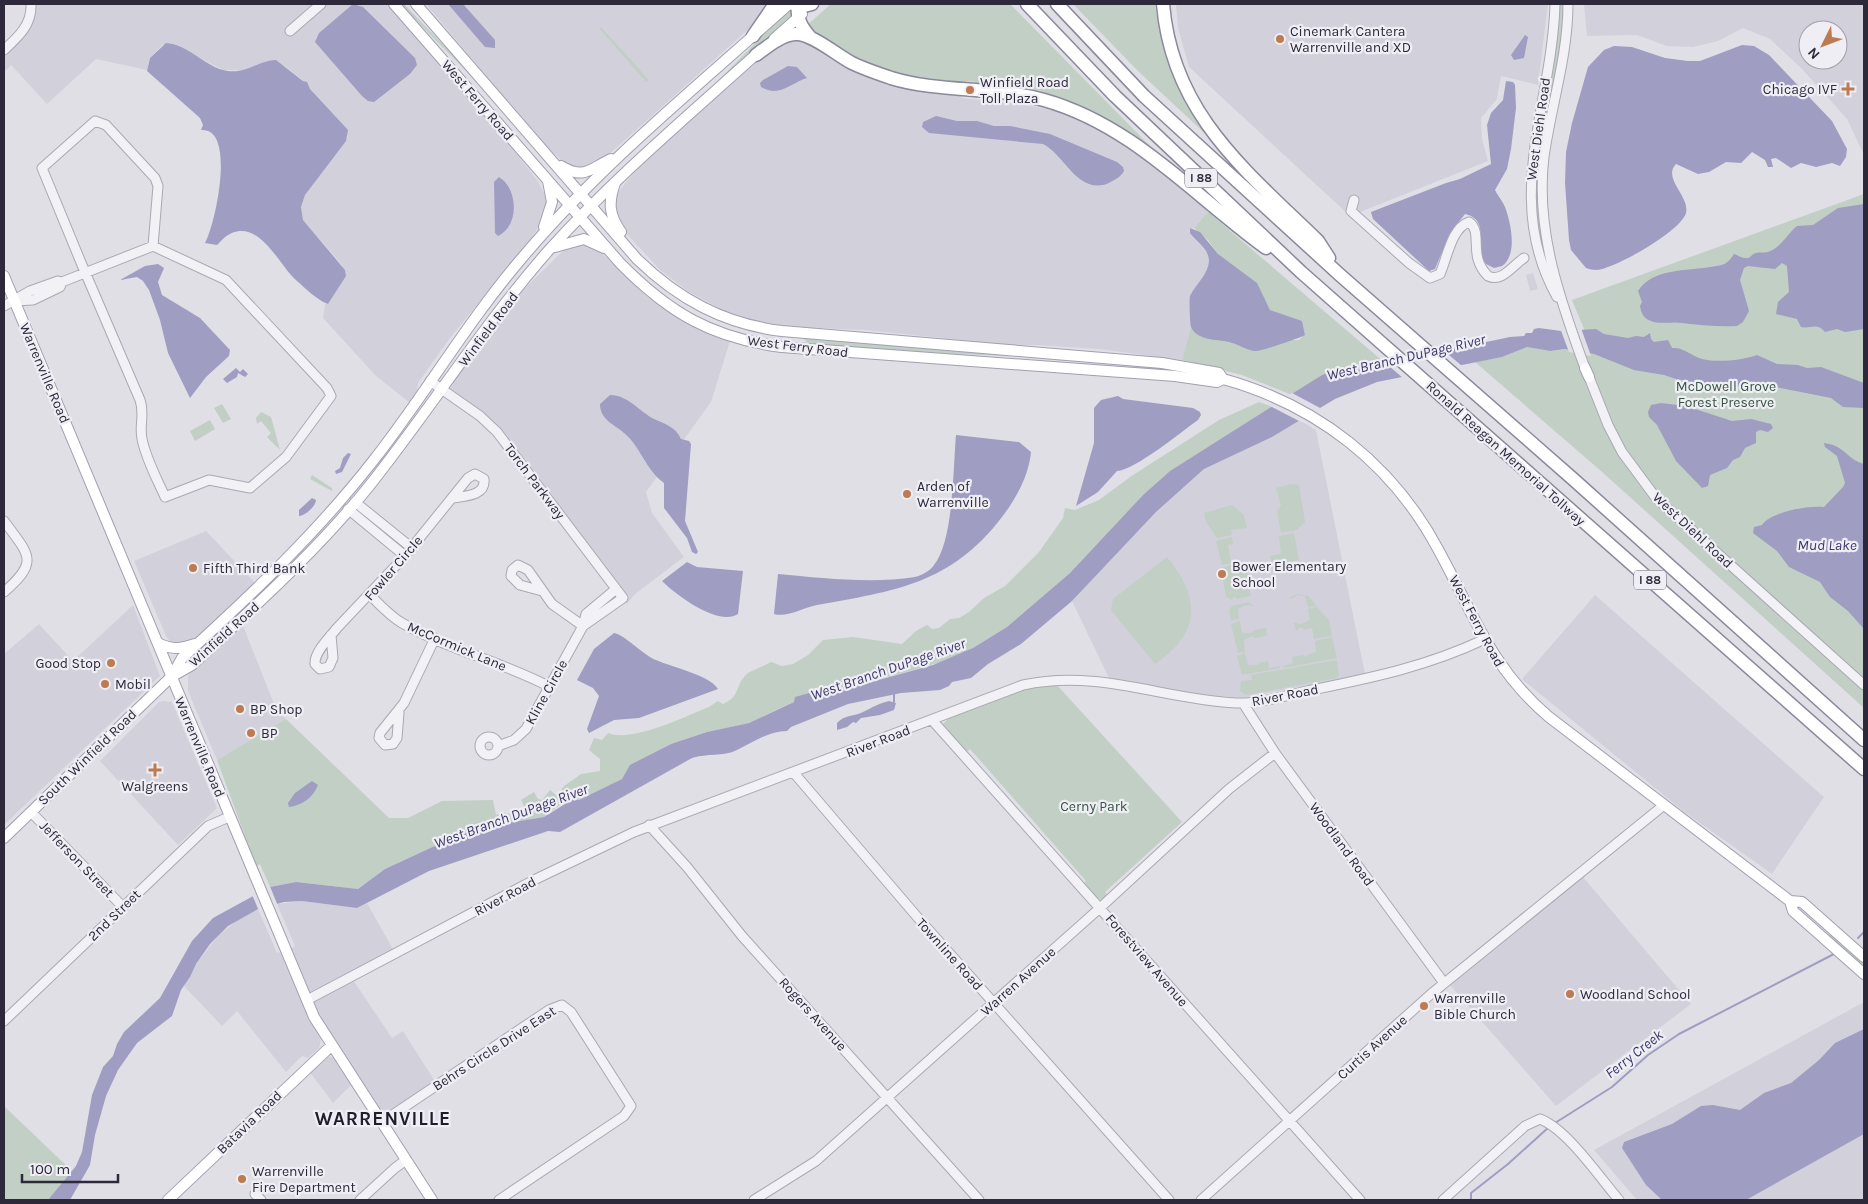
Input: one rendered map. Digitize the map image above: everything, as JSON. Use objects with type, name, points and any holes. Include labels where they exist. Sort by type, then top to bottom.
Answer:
[{"type":"highway","points":[[753,36],[775,4]]},
{"type":"highway","points":[[812,4],[795,7],[801,28],[812,38],[851,62],[891,78],[924,84],[1020,95],[1051,102],[1090,117],[1137,145],[1243,232],[1301,272]]},
{"type":"highway","name":"Ronald Reagan Memorial Tollway","points":[[1026,4],[1115,96],[1301,272],[1437,390],[1864,769]]},
{"type":"highway","name":"Ronald Reagan Memorial Tollway","points":[[1056,4],[1144,96],[1340,275],[1411,336],[1864,740]]},
{"type":"highway","points":[[1163,4],[1172,53],[1197,112],[1220,144],[1318,241],[1340,275]]},
{"type":"highway","points":[[756,55],[772,43],[789,35],[796,34],[812,38]]},
{"type":"main road","name":"West Ferry Road","points":[[394,4],[608,250],[639,283],[673,310],[706,328],[764,345],[1175,376],[1218,382],[1223,379]]},
{"type":"main road","name":"West Ferry Road","points":[[416,4],[637,259],[671,289],[696,305],[732,320],[763,329],[1162,363],[1219,373],[1223,379],[1260,389],[1285,400],[1334,429],[1376,465],[1411,504],[1439,550],[1498,664],[1529,700],[1790,901],[1802,902],[1864,957]]},
{"type":"main road","name":"Winfield Road","points":[[171,677],[182,658],[271,575],[319,526],[384,448],[491,296],[569,205],[623,153],[753,36],[795,7]]},
{"type":"main road","name":"Winfield Road","points":[[171,677],[192,665],[277,585],[352,506],[442,390],[489,325],[549,250],[615,182],[756,55],[795,7]]},
{"type":"main road","points":[[553,162],[570,172],[584,173],[623,153]]},
{"type":"main road","points":[[541,236],[552,204],[548,180]]},
{"type":"main road","points":[[615,182],[610,199],[610,212],[637,259]]},
{"type":"main road","points":[[549,250],[571,241],[584,239],[608,250]]},
{"type":"main road","name":"Warrenville Road","points":[[4,276],[307,1000],[331,1046],[432,1200]]},
{"type":"main road","points":[[158,643],[167,648],[176,649],[199,643]]},
{"type":"main road","name":"South Winfield Road","points":[[4,838],[171,677]]},
{"type":"main road","name":"West Ferry Road","points":[[1790,901],[1793,911],[1864,974]]},
{"type":"main road","name":"Batavia Road","points":[[168,1200],[331,1046]]},
{"type":"street","points":[[4,50],[28,23],[31,4]]},
{"type":"street","points":[[290,31],[321,4]]},
{"type":"street","name":"West Diehl Road","points":[[1555,4],[1552,39],[1532,156],[1530,208],[1535,242],[1546,274],[1563,308]]},
{"type":"street","name":"West Diehl Road","points":[[1568,4],[1564,48],[1543,178],[1542,207],[1546,237],[1566,318],[1608,425],[1622,452],[1656,498],[1864,685]]},
{"type":"street","points":[[4,306],[15,301],[32,300],[60,287],[62,282],[85,272],[153,246],[226,280],[330,392],[328,403],[286,457],[250,488],[209,480],[165,498],[142,440],[143,414],[141,404],[85,272],[42,168],[95,120],[106,125],[155,178],[158,186],[153,246]]},
{"type":"street","points":[[1354,200],[1351,211],[1409,263],[1430,278],[1440,274],[1456,235],[1464,224],[1469,222],[1476,232],[1477,259],[1488,276],[1496,277],[1505,273],[1524,258]]},
{"type":"street","name":"Torch Parkway","points":[[430,381],[480,416],[497,432],[623,598]]},
{"type":"street","name":"Fowler Circle","points":[[331,635],[405,556],[453,498]]},
{"type":"street","points":[[352,506],[412,548]]},
{"type":"street","points":[[352,506],[405,556]]},
{"type":"street","points":[[4,521],[24,548],[28,561],[22,577],[4,592]]},
{"type":"street","name":"Kline Circle","points":[[498,746],[514,740],[522,734],[583,626],[586,614],[616,589]]},
{"type":"street","points":[[542,591],[554,607],[583,626]]},
{"type":"street","name":"McCormick Lane","points":[[370,595],[402,623],[510,667],[550,687]]},
{"type":"street","name":"Kline Circle","points":[[583,626],[623,598]]},
{"type":"street","points":[[399,713],[435,638]]},
{"type":"street","name":"River Road","points":[[307,1000],[536,879],[650,825],[1005,691],[1040,682],[1064,679],[1094,680],[1197,699],[1243,703],[1435,662],[1485,639]]},
{"type":"street","name":"Woodland Road","points":[[1243,703],[1275,753],[1444,983]]},
{"type":"street","name":"Forestview Avenue","points":[[932,720],[1101,907],[1360,1200]]},
{"type":"street","name":"Warren Avenue","points":[[754,1200],[816,1160],[1101,907],[1229,789],[1275,753]]},
{"type":"street","name":"Townline Road","points":[[794,772],[993,1002],[1169,1200]]},
{"type":"street","name":"Curtis Avenue","points":[[1201,1200],[1444,983],[1664,805]]},
{"type":"street","name":"Jefferson Street","points":[[31,812],[123,907]]},
{"type":"street","name":"2nd Street","points":[[4,1021],[208,826],[230,817]]},
{"type":"street","name":"Rogers Avenue","points":[[650,825],[687,867],[742,936],[979,1200]]},
{"type":"street","name":"Behrs Circle Drive East","points":[[382,1122],[549,1010],[562,1004],[578,1022],[626,1094],[631,1106],[626,1114],[499,1200]]},
{"type":"street","points":[[1443,1200],[1525,1126],[1536,1119],[1551,1125],[1580,1154],[1619,1200]]},
{"type":"street","points":[[360,1200],[406,1160]]},
{"type":"shaded area","points":[[26,4],[386,4],[404,21],[491,121],[537,180],[547,199],[545,217],[530,240],[450,338],[418,383],[417,392],[410,403],[376,376],[323,318],[325,304],[329,303],[346,274],[342,265],[303,220],[301,207],[305,195],[348,137],[304,81],[285,66],[267,62],[246,70],[223,70],[176,45],[162,45],[150,58],[147,70],[96,59],[47,104],[11,65],[4,72],[4,45],[13,37],[27,17]]},
{"type":"shaded area","points":[[426,4],[771,4],[762,17],[605,158],[579,170],[562,161],[537,137]]},
{"type":"shaded area","points":[[1176,4],[1548,4],[1538,85],[1501,76],[1497,99],[1481,118],[1482,139],[1488,161],[1350,216],[1189,67],[1178,28]]},
{"type":"shaded area","points":[[1584,4],[1864,4],[1864,155],[1847,119],[1803,70],[1848,70],[1848,20],[1798,20],[1798,65],[1770,39],[1743,28],[1718,41],[1693,47],[1667,46],[1637,35],[1587,36]]},
{"type":"shaded area","points":[[795,37],[836,62],[880,82],[915,90],[961,93],[961,98],[1021,104],[1057,111],[1112,135],[1148,160],[1208,212],[1194,228],[1190,228],[1192,237],[1203,247],[1208,255],[1209,267],[1190,301],[1191,327],[1182,360],[1099,349],[1009,345],[865,330],[774,326],[753,322],[719,308],[689,292],[660,270],[623,230],[614,216],[614,197],[642,163],[722,90],[780,42]]},
{"type":"shaded area","points":[[581,242],[603,254],[647,297],[691,325],[730,341],[711,402],[646,492],[652,513],[684,557],[635,594],[627,604],[490,426],[447,394],[459,374],[503,313],[525,288],[570,244]]},
{"type":"shaded area","points":[[1533,273],[1538,289],[1530,291],[1526,275]]},
{"type":"shaded area","name":"Bower Elementary School","points":[[1299,420],[1316,430],[1365,674],[1243,698],[1185,693],[1109,678],[1072,601],[1156,512],[1204,469],[1272,437]]},
{"type":"shaded area","points":[[206,531],[256,584],[197,639],[186,645],[172,644],[166,636],[134,561]]},
{"type":"shaded area","points":[[1595,595],[1824,797],[1772,874],[1683,811],[1522,679]]},
{"type":"shaded area","points":[[133,605],[160,676],[4,825],[4,654],[39,624],[73,661]]},
{"type":"shaded area","points":[[242,623],[276,709],[286,719],[217,760],[188,691],[188,676],[193,668]]},
{"type":"shaded area","points":[[159,702],[172,702],[217,808],[178,845],[100,761]]},
{"type":"shaded area","name":"Woodland School","points":[[1583,877],[1691,1004],[1556,1106],[1449,984]]},
{"type":"shaded area","points":[[302,901],[357,908],[367,903],[394,951],[349,974],[392,1038],[403,1031],[436,1083],[384,1118],[339,1050],[315,1008],[291,949],[295,946],[277,904]]},
{"type":"shaded area","points":[[258,909],[277,953],[280,952],[306,1012],[321,1040],[319,1048],[308,1058],[302,1056],[286,1072],[237,1011],[222,1026],[184,986],[196,964],[218,936],[236,921]]},
{"type":"shaded area","points":[[1864,1002],[1864,1200],[1637,1200],[1594,1150]]},
{"type":"shaded area","points":[[328,1056],[334,1058],[351,1085],[333,1103],[309,1071]]},
{"type":"green space","points":[[400,4],[404,4],[474,79]]},
{"type":"green space","points":[[831,4],[1010,4],[1153,149],[1061,99],[976,84],[975,82],[966,81],[966,83],[910,76],[882,68],[846,53],[805,27]]},
{"type":"green space","points":[[1073,4],[1155,4],[1168,59],[1182,93],[1213,141],[1138,71]]},
{"type":"green space","points":[[1559,4],[1563,4],[1564,24],[1542,148],[1545,250],[1543,252],[1534,210],[1536,157],[1558,23]]},
{"type":"green space","points":[[790,8],[792,10],[789,19],[695,104]]},
{"type":"green space","points":[[601,27],[649,80],[646,82],[599,28]]},
{"type":"green space","name":"McDowell Grove Forest Preserve","points":[[1864,194],[1864,708],[1601,471],[1475,362],[1502,357],[1527,347],[1550,351],[1565,349],[1594,353],[1572,300]]},
{"type":"green space","points":[[1208,212],[1385,363],[1369,365],[1360,370],[1338,369],[1322,375],[1292,395],[1242,375],[1182,360],[1191,327],[1198,334],[1208,338],[1271,347],[1287,340],[1299,340],[1305,333],[1300,321],[1270,310],[1266,302],[1218,254],[1208,240],[1194,228]]},
{"type":"green space","points":[[801,337],[1013,354],[1013,356],[903,352],[811,345]]},
{"type":"green space","points":[[1259,402],[1273,407],[1170,471],[1143,495],[1070,573],[1007,627],[973,648],[948,660],[846,689],[835,689],[828,694],[806,696],[749,723],[707,732],[671,744],[631,765],[622,779],[579,800],[569,798],[544,817],[499,825],[452,838],[385,869],[358,889],[296,882],[270,887],[260,864],[256,866],[217,760],[286,719],[389,818],[408,818],[442,801],[493,800],[496,815],[502,812],[518,816],[526,810],[521,800],[534,792],[538,799],[542,800],[550,790],[557,796],[564,786],[581,774],[600,771],[600,759],[589,750],[594,738],[602,740],[608,733],[618,735],[644,732],[709,707],[718,701],[723,704],[733,698],[741,681],[748,673],[771,662],[782,666],[793,664],[808,655],[823,640],[853,637],[902,644],[916,631],[927,625],[932,629],[939,628],[950,619],[959,618],[969,612],[984,598],[1005,586],[1039,552],[1063,518],[1065,508],[1075,510],[1099,500],[1133,475],[1219,420]]},
{"type":"green space","points":[[222,404],[231,419],[223,423],[214,408]]},
{"type":"green space","points":[[261,412],[271,417],[280,450],[267,437],[271,433],[261,421],[257,424],[256,418]]},
{"type":"green space","points":[[210,420],[215,429],[195,441],[190,431]]},
{"type":"green space","points":[[312,475],[332,488],[332,491],[310,479]]},
{"type":"green space","points":[[1291,484],[1299,485],[1305,522],[1297,530],[1281,533],[1277,510],[1281,505],[1276,488]]},
{"type":"green space","points":[[1232,505],[1244,515],[1247,528],[1231,530],[1232,535],[1217,538],[1206,522],[1204,513]]},
{"type":"green space","points":[[1294,533],[1299,560],[1272,565],[1270,556],[1281,554],[1279,536]]},
{"type":"green space","points":[[1232,537],[1233,544],[1228,545],[1231,563],[1222,565],[1216,541]]},
{"type":"green space","points":[[1167,557],[1186,587],[1191,614],[1188,627],[1181,640],[1155,664],[1111,610],[1113,599]]},
{"type":"green space","points":[[1235,564],[1239,569],[1265,565],[1266,570],[1247,573],[1251,596],[1237,599],[1234,596],[1232,600],[1226,597],[1221,568]]},
{"type":"green space","points":[[1296,594],[1308,596],[1317,606],[1308,607],[1305,596],[1296,595],[1294,598],[1288,599]]},
{"type":"green space","points":[[1249,602],[1254,606],[1246,605],[1238,609],[1239,619],[1231,620],[1229,610],[1232,606]]},
{"type":"green space","points":[[1317,607],[1329,620],[1332,636],[1314,639],[1312,628],[1304,630],[1301,627],[1296,631],[1294,623],[1301,624],[1310,620],[1308,609]]},
{"type":"green space","points":[[1240,621],[1242,633],[1251,633],[1254,630],[1266,628],[1267,636],[1255,638],[1252,636],[1244,640],[1245,652],[1238,653],[1231,624]]},
{"type":"green space","points":[[1332,637],[1337,658],[1284,668],[1283,666],[1293,663],[1292,657],[1303,655],[1306,657],[1308,654],[1316,652],[1315,641]]},
{"type":"green space","points":[[1245,653],[1248,665],[1257,665],[1268,661],[1269,668],[1280,666],[1280,668],[1242,675],[1237,656]]},
{"type":"green space","points":[[1337,660],[1339,675],[1337,678],[1246,695],[1240,691],[1241,681],[1252,680],[1251,675]]},
{"type":"green space","name":"Cerny Park","points":[[1056,684],[1182,822],[1105,892],[1108,896],[1102,900],[1095,897],[1083,884],[1086,881],[970,749],[966,752],[943,724],[950,717],[1014,692]]},
{"type":"green space","points":[[1832,933],[1864,963],[1864,969],[1829,936]]},
{"type":"green space","points":[[4,1106],[72,1171],[50,1200],[4,1200]]},
{"type":"water","points":[[353,4],[363,7],[415,58],[417,65],[410,74],[374,102],[368,101],[362,96],[315,42],[319,33]]},
{"type":"water","points":[[448,4],[463,4],[495,40],[495,48],[485,47]]},
{"type":"water","points":[[1525,35],[1528,37],[1524,58],[1514,60],[1511,55]]},
{"type":"water","points":[[166,43],[181,47],[223,70],[238,71],[276,60],[307,82],[310,89],[348,130],[346,141],[305,195],[301,207],[303,220],[345,270],[346,276],[328,304],[315,297],[297,281],[269,247],[252,233],[242,231],[232,233],[217,245],[205,243],[214,218],[218,199],[221,160],[218,144],[212,133],[201,130],[203,125],[200,118],[147,71],[150,58]]},
{"type":"water","points":[[1742,45],[1754,46],[1769,55],[1832,121],[1847,149],[1846,157],[1840,166],[1832,163],[1816,167],[1801,163],[1791,168],[1776,158],[1771,159],[1773,167],[1768,167],[1765,160],[1752,152],[1741,163],[1726,162],[1709,172],[1698,174],[1676,164],[1672,176],[1686,207],[1686,213],[1682,221],[1647,248],[1618,263],[1597,270],[1586,268],[1571,250],[1565,183],[1566,152],[1588,67],[1604,50],[1614,46],[1632,47],[1665,58],[1700,61]]},
{"type":"water","points":[[788,66],[797,67],[807,78],[785,89],[774,91],[761,87],[760,83],[763,80]]},
{"type":"water","points":[[1506,81],[1513,82],[1515,85],[1516,108],[1507,169],[1495,190],[1505,207],[1509,221],[1512,238],[1510,254],[1502,266],[1494,268],[1486,264],[1482,258],[1478,222],[1473,217],[1465,214],[1450,233],[1435,269],[1429,271],[1373,219],[1371,212],[1460,179],[1491,164],[1487,125],[1491,113],[1503,100]]},
{"type":"water","points":[[936,116],[957,121],[977,121],[994,126],[1010,126],[1050,134],[1117,162],[1123,167],[1124,171],[1119,177],[1109,183],[1098,186],[1089,184],[1080,179],[1051,149],[1043,144],[929,133],[922,127],[923,122]]},
{"type":"water","points":[[499,177],[510,189],[514,207],[510,224],[498,236],[495,233],[494,182]]},
{"type":"water","points":[[1864,204],[1864,329],[1845,332],[1837,329],[1825,332],[1819,327],[1801,327],[1797,319],[1776,314],[1778,302],[1789,292],[1787,266],[1782,263],[1775,269],[1748,266],[1744,268],[1740,280],[1749,311],[1743,322],[1737,326],[1658,323],[1649,320],[1642,313],[1640,306],[1642,302],[1638,291],[1652,278],[1671,272],[1723,265],[1734,254],[1747,258],[1756,253],[1768,252],[1780,244],[1797,226],[1813,225],[1838,208]]},
{"type":"water","points":[[1190,228],[1200,232],[1218,254],[1257,283],[1270,310],[1302,321],[1305,335],[1255,351],[1229,342],[1208,339],[1194,332],[1191,327],[1190,296],[1206,273],[1209,260],[1203,247],[1190,233]]},
{"type":"water","points":[[158,264],[164,268],[158,282],[162,295],[200,318],[230,350],[229,356],[206,377],[190,398],[168,353],[160,320],[149,290],[143,281],[137,277],[120,280],[145,266]]},
{"type":"water","points":[[1534,329],[1561,331],[1596,329],[1604,334],[1628,338],[1644,337],[1650,333],[1651,339],[1654,342],[1668,340],[1672,348],[1684,350],[1702,359],[1715,361],[1730,360],[1757,355],[1777,364],[1798,365],[1807,368],[1821,367],[1864,383],[1864,408],[1843,407],[1831,398],[1766,385],[1764,388],[1717,386],[1634,370],[1594,354],[1565,349],[1550,351],[1527,347],[1502,357],[1377,382],[1335,399],[1272,437],[1204,469],[1156,512],[1072,601],[1021,644],[988,664],[971,678],[952,682],[949,686],[940,690],[901,693],[848,704],[791,727],[787,731],[767,735],[732,752],[692,758],[560,832],[548,831],[429,871],[357,908],[302,901],[284,902],[258,909],[228,926],[210,944],[196,964],[181,990],[172,1016],[137,1043],[118,1070],[106,1096],[95,1135],[90,1165],[70,1200],[48,1200],[76,1166],[82,1152],[92,1095],[103,1067],[113,1056],[124,1032],[160,998],[192,941],[213,918],[270,887],[296,882],[358,889],[385,869],[452,838],[483,827],[544,817],[565,804],[569,798],[579,800],[622,779],[630,765],[671,744],[707,732],[749,723],[794,702],[795,697],[824,689],[828,694],[835,689],[846,689],[933,665],[973,648],[1007,627],[1070,573],[1143,495],[1170,471],[1322,375],[1344,369],[1360,370],[1371,366],[1510,337],[1524,336],[1526,333],[1532,333]]},
{"type":"water","points":[[236,368],[240,372],[243,369],[248,374],[245,377],[238,373],[237,377],[227,383],[223,379]]},
{"type":"water","points":[[610,395],[628,400],[649,416],[666,424],[681,439],[689,441],[691,444],[685,521],[698,552],[696,554],[692,552],[687,538],[664,508],[664,483],[652,471],[630,439],[602,414],[600,404]]},
{"type":"water","points":[[1118,396],[1123,399],[1193,408],[1200,412],[1201,415],[1198,420],[1146,458],[1117,471],[1098,492],[1076,506],[1094,443],[1094,408],[1101,400]]},
{"type":"water","points":[[1661,403],[1686,406],[1732,421],[1751,419],[1771,424],[1773,428],[1768,432],[1760,430],[1756,432],[1756,443],[1745,448],[1740,457],[1733,460],[1727,468],[1710,475],[1708,486],[1702,488],[1676,461],[1657,425],[1649,417],[1648,412],[1651,405]]},
{"type":"water","points":[[956,435],[1019,442],[1031,452],[1028,469],[1017,495],[1002,517],[983,539],[963,557],[942,571],[920,581],[896,589],[817,605],[785,615],[774,614],[778,574],[846,580],[882,580],[915,577],[930,569],[941,554],[949,521]]},
{"type":"water","name":"Mud Lake","points":[[1824,443],[1837,447],[1853,459],[1864,464],[1864,629],[1848,611],[1830,597],[1820,582],[1789,567],[1777,551],[1753,533],[1754,527],[1762,525],[1766,520],[1781,513],[1800,508],[1824,507],[1843,487],[1845,483],[1837,456],[1825,447]]},
{"type":"water","points":[[348,453],[351,454],[342,472],[336,474],[335,471],[340,468],[343,458]]},
{"type":"water","points":[[312,498],[316,500],[312,508],[307,513],[299,516],[299,510]]},
{"type":"water","points":[[687,562],[697,567],[743,571],[738,614],[730,617],[709,613],[687,601],[662,581]]},
{"type":"water","points":[[614,633],[623,637],[651,657],[699,676],[714,684],[718,689],[639,718],[614,720],[589,733],[587,729],[599,696],[593,688],[577,680],[594,649]]},
{"type":"water","points":[[889,701],[896,703],[894,710],[880,715],[861,718],[856,723],[853,722],[847,727],[837,730],[837,723],[843,718],[860,714]]},
{"type":"water","points":[[312,781],[318,785],[310,797],[302,803],[289,807],[288,803],[295,793]]},
{"type":"water","points":[[1864,1029],[1864,1134],[1746,1200],[1662,1200],[1646,1185],[1622,1148],[1624,1142],[1672,1124],[1701,1106],[1713,1105],[1740,1110],[1764,1093],[1791,1083],[1819,1060],[1835,1043]]},
{"type":"pier","points":[[1560,328],[1581,328],[1591,356],[1569,352]]},
{"type":"pier","points":[[1442,349],[1462,366],[1403,378],[1383,361]]},
{"type":"pier","points":[[1292,393],[1322,409],[1301,422],[1270,406]]},
{"type":"pier","points":[[269,884],[278,906],[259,911],[251,892]]},
{"type":"waterway","points":[[894,693],[894,702]]},
{"type":"waterway","name":"Ferry Creek","points":[[1858,938],[1864,932]]},
{"type":"waterway","name":"Ferry Creek","points":[[1555,1123],[1612,1087],[1648,1055],[1679,1034],[1834,954]]},
{"type":"waterway","name":"Ferry Creek","points":[[1471,1200],[1471,1193],[1508,1164],[1549,1127]]},
{"type":"place","name":"Cinemark Cantera Warrenville and XD","points":[[1280,39]]},
{"type":"place","name":"Chicago IVF","points":[[1848,89]]},
{"type":"place","name":"Winfield Road Toll Plaza","points":[[970,90]]},
{"type":"place","name":"Arden of Warrenville","points":[[907,494]]},
{"type":"place","name":"Fifth Third Bank","points":[[193,568]]},
{"type":"place","name":"Bower Elementary School","points":[[1222,574]]},
{"type":"place","name":"Good Stop","points":[[111,663]]},
{"type":"place","name":"Mobil","points":[[105,684]]},
{"type":"place","name":"BP Shop","points":[[240,709]]},
{"type":"place","name":"BP","points":[[251,733]]},
{"type":"place","name":"Walgreens","points":[[155,770]]},
{"type":"place","name":"Woodland School","points":[[1570,994]]},
{"type":"place","name":"Warrenville Bible Church","points":[[1424,1006]]},
{"type":"place","name":"Warrenville Fire Department","points":[[242,1179]]},
{"type":"district","name":"WARRENVILLE","points":[[383,1118]]},
{"type":"water label","name":"West Branch DuPage River","points":[[1406,357]]},
{"type":"water label","name":"West Branch DuPage River","points":[[888,669]]},
{"type":"water label","name":"West Branch DuPage River","points":[[511,816]]}]
